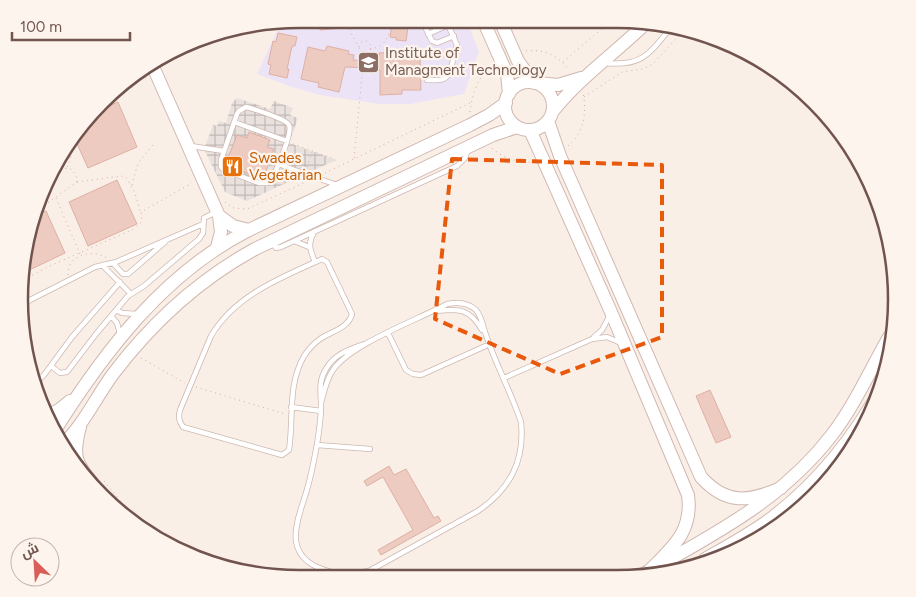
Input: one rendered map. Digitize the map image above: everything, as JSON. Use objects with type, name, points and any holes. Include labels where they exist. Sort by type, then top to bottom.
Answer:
[{"type":"street","points":[[487,28],[502,62],[508,81],[508,116],[517,127]]},
{"type":"street","points":[[504,28],[516,55],[536,83],[550,95],[550,116],[560,156],[701,476],[709,486],[719,492],[730,497],[742,499],[755,498],[781,488]]},
{"type":"street","points":[[67,439],[104,386],[155,326],[187,296],[224,267],[271,241],[469,146],[517,127],[530,130],[537,129],[581,80],[604,62],[640,29]]},
{"type":"street","points":[[154,69],[218,214],[221,232],[217,247]]},
{"type":"street","points":[[59,424],[78,394],[120,337],[180,276],[217,247],[489,115],[520,85],[536,83],[558,85],[581,80]]},
{"type":"street","points":[[530,130],[685,485],[689,515],[682,536],[653,567]]},
{"type":"street","points":[[218,214],[233,226],[249,230]]},
{"type":"street","points":[[180,276],[186,287],[187,296]]},
{"type":"street","points":[[656,566],[740,518],[781,488],[816,455],[845,416],[884,347]]},
{"type":"street","points":[[53,413],[78,394]]},
{"type":"street","points":[[77,454],[76,442],[81,421]]},
{"type":"street","points":[[722,549],[773,517],[812,483],[830,464],[849,439]]},
{"type":"lane","points":[[427,28],[432,41],[437,43],[454,36]]},
{"type":"lane","points":[[428,34],[441,28]]},
{"type":"lane","points":[[427,80],[443,80],[449,75],[457,50],[454,36],[450,28]]},
{"type":"lane","points":[[604,62],[622,64],[638,61],[651,51],[667,32]]},
{"type":"lane","points":[[242,108],[250,108],[287,122],[290,129],[287,141],[272,180],[268,183],[259,183],[224,170],[220,164],[234,122],[242,108]]},
{"type":"lane","points":[[234,122],[287,141]]},
{"type":"lane","points":[[188,145],[224,151]]},
{"type":"lane","points":[[271,241],[274,246],[279,248],[460,164],[465,158],[469,146]]},
{"type":"lane","points":[[278,164],[340,186]]},
{"type":"lane","points":[[51,366],[60,373],[67,372],[111,316],[131,294],[144,286],[201,236],[206,216],[218,214]]},
{"type":"lane","points":[[28,302],[95,267],[114,263],[203,224]]},
{"type":"lane","points":[[314,232],[310,239],[309,247],[316,262]]},
{"type":"lane","points":[[114,263],[123,274],[128,274],[168,239]]},
{"type":"lane","points":[[293,241],[309,247]]},
{"type":"lane","points":[[322,259],[326,260],[352,314],[348,323],[318,340],[304,356],[294,383],[289,450],[282,455],[183,427],[178,416],[211,336],[226,315],[255,292],[316,262],[322,259]]},
{"type":"lane","points":[[102,265],[131,294]]},
{"type":"lane","points":[[40,380],[72,337],[120,282]]},
{"type":"lane","points":[[325,570],[303,557],[297,545],[294,531],[312,470],[317,445],[321,411],[321,378],[330,363],[342,352],[367,343],[447,304],[454,303],[470,306],[477,311],[481,318],[521,422],[521,451],[517,465],[506,485],[491,502],[371,570]]},
{"type":"lane","points":[[116,310],[124,313],[141,314]]},
{"type":"lane","points":[[592,339],[602,330],[611,312]]},
{"type":"lane","points":[[111,316],[117,323],[120,337]]},
{"type":"lane","points":[[388,333],[406,370],[421,376],[490,344]]},
{"type":"lane","points":[[504,378],[592,339],[606,337],[620,342],[626,347]]},
{"type":"lane","points":[[291,407],[321,411]]},
{"type":"lane","points":[[317,445],[370,449]]},
{"type":"lane","points":[[767,525],[773,517]]},
{"type":"path","points":[[350,28],[360,51],[364,53]]},
{"type":"path","points":[[364,53],[378,47],[387,40],[390,28]]},
{"type":"path","points":[[563,62],[604,28]]},
{"type":"path","points":[[359,46],[361,42],[366,41],[370,44],[370,49]]},
{"type":"path","points":[[516,55],[536,50],[551,53],[581,80],[584,97],[584,122],[576,139],[563,150],[565,154],[560,156]]},
{"type":"path","points":[[364,53],[364,61]]},
{"type":"path","points":[[470,125],[472,102],[481,77],[489,68],[502,62]]},
{"type":"path","points":[[354,159],[363,67]]},
{"type":"path","points":[[483,140],[485,146],[490,144],[503,157],[512,160],[522,163],[544,160]]},
{"type":"path","points":[[287,141],[332,158]]},
{"type":"path","points":[[132,186],[138,163],[153,145]]},
{"type":"path","points":[[67,168],[71,161],[71,152]]},
{"type":"path","points":[[305,174],[312,152]]},
{"type":"path","points":[[61,167],[71,170],[76,175],[77,182]]},
{"type":"path","points":[[28,278],[134,229],[143,218],[132,186],[126,177],[121,176],[77,182],[44,204]]},
{"type":"path","points":[[141,212],[202,178]]},
{"type":"path","points":[[56,197],[80,254]]},
{"type":"path","points":[[68,280],[67,271],[70,264],[80,254],[95,253],[114,263]]},
{"type":"path","points":[[102,478],[124,505]]},
{"type":"highlighted area","points":[[452,159],[662,165],[662,337],[560,374],[435,319]]},
{"type":"shaded area","name":"Institute of Managment Technology","points":[[279,28],[281,28],[469,28],[479,51],[464,94],[410,104],[380,104],[320,95],[257,74]]},
{"type":"shaded area","points":[[237,98],[270,109],[274,101],[293,108],[290,115],[298,118],[289,143],[336,160],[247,201],[225,192],[204,149],[213,125],[217,126],[219,121],[226,123],[232,103]]},
{"type":"building","points":[[320,28],[342,28],[320,30]]},
{"type":"building","points":[[392,28],[408,28],[406,41],[390,37]]},
{"type":"building","points":[[278,33],[297,37],[295,46],[292,46],[287,78],[269,74],[271,65],[268,64],[273,41],[276,42]]},
{"type":"building","points":[[327,46],[349,51],[348,54],[354,55],[353,60],[373,61],[373,57],[379,57],[379,53],[402,52],[402,58],[420,57],[421,90],[402,90],[402,94],[380,95],[380,70],[373,70],[373,68],[345,67],[339,92],[318,87],[319,83],[301,79],[308,47],[325,51]]},
{"type":"building","points":[[118,102],[137,147],[88,168],[77,143],[107,107]]},
{"type":"building","points":[[249,132],[270,140],[267,147],[274,149],[263,179],[225,165],[237,135],[247,138]]},
{"type":"building","points":[[117,180],[137,224],[88,246],[69,202]]},
{"type":"building","points":[[46,211],[65,253],[29,270],[33,246],[41,213]]},
{"type":"building","points":[[710,390],[731,437],[716,443],[696,396]]},
{"type":"building","points":[[389,466],[394,475],[406,469],[434,518],[438,516],[441,521],[381,555],[378,550],[413,530],[383,477],[367,486],[364,481]]},
{"type":"place","name":"Institute of Managment Technology","points":[[369,62]]},
{"type":"place","name":"Swades Vegetarian","points":[[233,167]]}]
